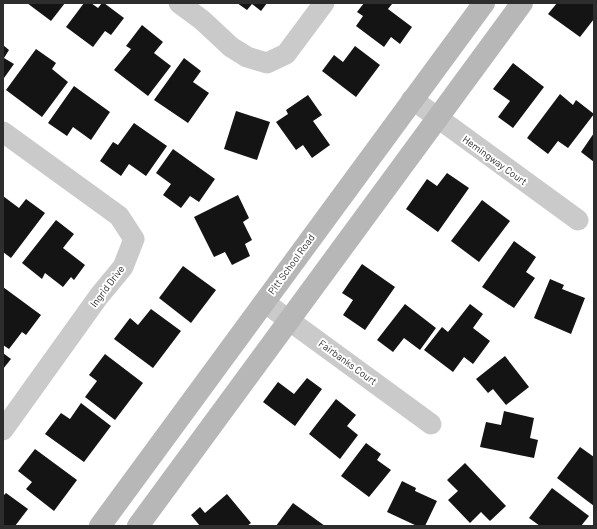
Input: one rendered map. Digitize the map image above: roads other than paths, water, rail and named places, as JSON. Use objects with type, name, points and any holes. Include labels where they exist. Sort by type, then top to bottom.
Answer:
[{"type":"main road","name":"Pitt School Road","points":[[100,526],[412,99],[484,3]]},
{"type":"main road","points":[[138,526],[522,3]]},
{"type":"street","points":[[179,3],[202,20],[230,47],[247,57],[267,63],[286,54],[324,3]]},
{"type":"street","name":"Hemingway Court","points":[[412,99],[578,220]]},
{"type":"street","name":"Ingrid Drive","points":[[3,132],[119,216],[134,239],[123,266],[99,296],[3,430]]},
{"type":"street","name":"Fairbanks Court","points":[[264,302],[431,424]]}]
